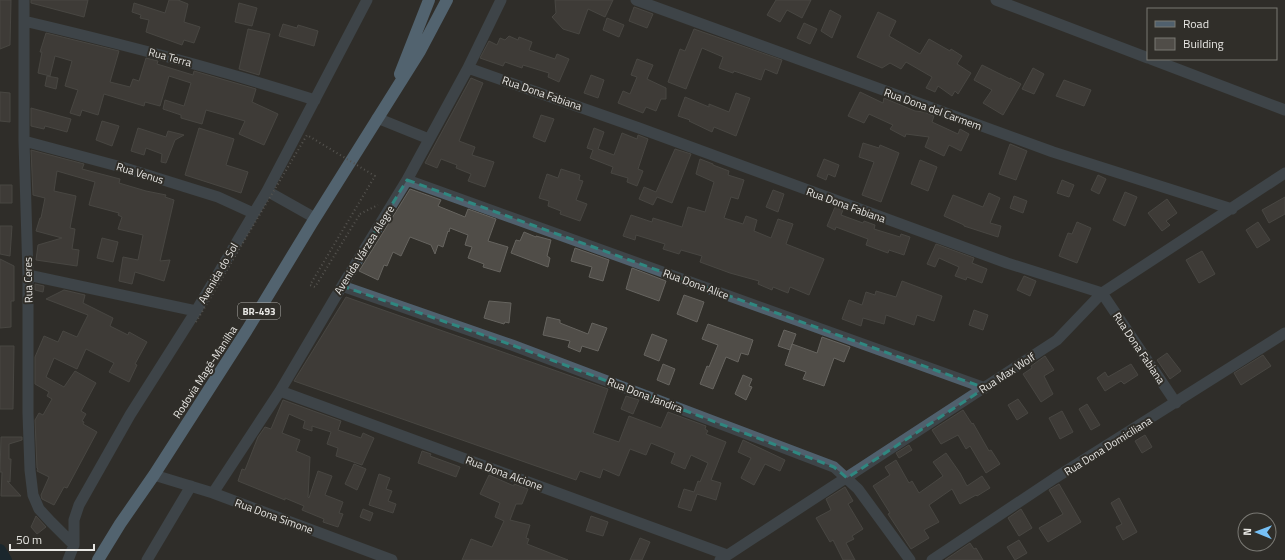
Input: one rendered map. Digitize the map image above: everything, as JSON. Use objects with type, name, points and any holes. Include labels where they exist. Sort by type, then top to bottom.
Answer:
[{"type":"highway","name":"Rodovia Magé-Manilha","points":[[392,94],[429,0]]},
{"type":"highway","name":"Rodovia Magé-Manilha","points":[[98,560],[247,330],[377,118],[420,51],[447,0]]},
{"type":"street","name":"Rua Ceres","points":[[24,0],[24,140],[28,275],[28,413],[30,470],[32,489],[39,509],[74,545]]},
{"type":"street","name":"Avenida do Sol","points":[[74,545],[74,520],[79,505],[130,415],[196,316],[253,213],[267,191],[367,0]]},
{"type":"street","name":"Avenida Várzea Alegre","points":[[213,492],[280,391],[407,180],[468,68],[501,0]]},
{"type":"street","name":"Rua Dona del Carmem","points":[[636,0],[1053,152],[1232,209]]},
{"type":"street","points":[[996,0],[1147,58]]},
{"type":"street","name":"Rua Terra","points":[[24,21],[95,37],[261,82],[315,100]]},
{"type":"street","points":[[1154,60],[1285,110]]},
{"type":"street","name":"Rua Dona Fabiana","points":[[468,68],[639,128],[1007,263],[1102,293],[1176,403]]},
{"type":"street","points":[[377,118],[429,139]]},
{"type":"street","name":"Rua Venus","points":[[24,140],[125,168],[218,197],[253,213]]},
{"type":"street","name":"Rua Max Wolf","points":[[724,558],[1057,340],[1102,293],[1285,173]]},
{"type":"street","name":"Rua Dona Alice","points":[[407,180],[985,388]]},
{"type":"street","points":[[267,191],[315,218]]},
{"type":"street","points":[[28,275],[196,316]]},
{"type":"street","name":"Rua Dona Jandira","points":[[342,286],[512,345],[834,467],[858,489],[910,560]]},
{"type":"street","name":"Rua Dona Domiciliana","points":[[932,560],[1055,478],[1285,333]]},
{"type":"street","name":"Rua Dona Alcione","points":[[280,391],[724,558]]},
{"type":"street","name":"Rua Dona Simone","points":[[154,475],[213,492],[392,560]]},
{"type":"street","points":[[147,560],[191,486]]},
{"type":"street","points":[[68,559],[74,545]]},
{"type":"path","points":[[196,316],[307,135],[375,176],[310,285],[315,287],[360,214]]},
{"type":"highlighted area","points":[[407,180],[985,388],[847,478],[834,467],[512,345],[342,286]]},
{"type":"building","points":[[0,0],[11,0],[10,45],[0,49]]},
{"type":"building","points":[[31,0],[88,0],[84,17],[31,3]]},
{"type":"building","points":[[169,0],[178,0],[188,4],[184,22],[200,27],[194,43],[184,40],[182,45],[146,32],[149,20],[140,18],[141,15],[132,12],[134,3],[165,13]]},
{"type":"building","points":[[555,0],[613,0],[605,17],[588,9],[579,34],[563,29],[552,17],[556,13]]},
{"type":"building","points":[[776,0],[811,0],[802,18],[787,10],[780,22],[767,15]]},
{"type":"building","points":[[239,3],[257,8],[252,26],[235,22]]},
{"type":"building","points":[[634,7],[653,14],[647,28],[629,21]]},
{"type":"building","points":[[830,10],[841,16],[832,38],[821,31]]},
{"type":"building","points":[[878,12],[896,21],[889,36],[920,54],[929,39],[962,56],[957,64],[971,73],[958,94],[955,91],[952,96],[938,86],[935,92],[926,88],[932,77],[906,62],[901,69],[890,63],[882,68],[857,57]]},
{"type":"building","points":[[607,18],[624,25],[619,37],[603,30]]},
{"type":"building","points":[[804,23],[817,29],[810,44],[797,38]]},
{"type":"building","points":[[283,24],[297,28],[298,25],[318,31],[314,46],[279,36]]},
{"type":"building","points":[[248,29],[270,34],[259,75],[239,69]]},
{"type":"building","points":[[694,29],[782,60],[777,74],[765,69],[761,80],[734,71],[733,73],[719,68],[723,57],[702,48],[686,89],[668,82],[680,49],[685,51]]},
{"type":"building","points":[[46,33],[119,51],[110,82],[130,87],[133,79],[139,81],[146,58],[158,61],[157,64],[193,75],[194,71],[256,89],[252,102],[278,114],[264,145],[239,134],[245,121],[206,110],[202,124],[181,118],[181,115],[163,109],[165,100],[184,106],[191,83],[169,76],[160,106],[145,102],[144,106],[104,94],[98,115],[82,110],[80,116],[70,113],[78,90],[65,86],[72,61],[55,56],[50,76],[38,73],[42,52],[40,52]]},
{"type":"building","points":[[509,36],[518,40],[519,37],[532,42],[529,50],[555,59],[557,54],[569,59],[559,82],[548,77],[549,73],[523,65],[522,68],[505,62],[503,66],[480,58],[489,41],[497,45],[500,38],[505,40]]},
{"type":"building","points":[[637,59],[653,65],[647,79],[666,88],[666,99],[661,99],[656,111],[646,107],[643,113],[618,103],[623,91],[630,94],[637,77],[631,75]]},
{"type":"building","points":[[982,65],[1021,84],[1003,115],[983,103],[992,90],[974,80]]},
{"type":"building","points":[[1033,68],[1044,74],[1034,94],[1022,89]]},
{"type":"building","points":[[591,75],[604,80],[598,98],[584,93]]},
{"type":"building","points":[[47,76],[58,78],[56,89],[45,86]]},
{"type":"building","points":[[471,78],[483,83],[459,141],[475,147],[472,155],[494,162],[485,187],[468,181],[471,174],[456,168],[457,165],[441,159],[437,168],[425,163]]},
{"type":"building","points":[[1064,80],[1091,90],[1084,106],[1056,96]]},
{"type":"building","points":[[0,92],[10,93],[10,122],[0,121]]},
{"type":"building","points":[[860,92],[883,103],[884,98],[915,111],[924,112],[934,116],[932,122],[958,134],[960,129],[969,134],[961,151],[949,145],[944,156],[925,147],[929,137],[906,134],[905,137],[890,129],[893,125],[869,114],[864,123],[848,116]]},
{"type":"building","points":[[736,93],[750,98],[736,136],[714,127],[712,132],[689,121],[690,120],[678,116],[685,97],[709,107],[709,104],[729,112]]},
{"type":"building","points":[[31,108],[71,119],[67,132],[45,126],[44,129],[31,126]]},
{"type":"building","points":[[541,115],[554,119],[545,142],[533,137]]},
{"type":"building","points":[[102,121],[119,126],[112,146],[96,140]]},
{"type":"building","points":[[138,128],[166,137],[168,131],[184,135],[175,140],[166,163],[161,162],[162,154],[146,148],[144,155],[131,151]]},
{"type":"building","points":[[199,128],[234,139],[226,165],[248,172],[241,193],[185,175]]},
{"type":"building","points":[[594,128],[604,132],[598,149],[614,155],[622,133],[637,139],[638,135],[648,139],[638,169],[643,171],[637,186],[627,182],[628,178],[611,173],[613,167],[590,158],[593,150],[587,148]]},
{"type":"building","points":[[863,143],[879,148],[880,145],[899,153],[881,202],[862,195],[874,162],[859,157]]},
{"type":"building","points":[[1010,144],[1027,151],[1016,180],[999,174]]},
{"type":"building","points":[[675,149],[691,154],[672,203],[657,197],[653,205],[639,199],[644,187],[656,192]]},
{"type":"building","points":[[31,150],[84,164],[82,169],[120,179],[119,183],[166,195],[165,197],[174,200],[160,261],[170,260],[164,281],[135,272],[132,284],[119,281],[123,257],[138,260],[143,235],[118,229],[122,217],[118,215],[119,213],[89,205],[95,182],[57,171],[54,191],[76,196],[70,228],[75,229],[72,249],[79,250],[77,266],[36,260],[38,245],[62,238],[36,231],[41,218],[45,198],[33,195]]},
{"type":"building","points":[[700,159],[729,171],[728,175],[744,180],[738,199],[731,197],[724,218],[743,224],[746,216],[757,220],[754,231],[771,238],[778,219],[793,224],[786,244],[824,259],[809,295],[790,287],[788,293],[773,287],[772,290],[758,284],[759,281],[730,273],[700,262],[702,256],[681,250],[679,254],[663,249],[665,244],[636,235],[635,240],[623,236],[631,215],[652,222],[653,218],[682,227],[688,207],[705,212],[714,182],[696,174]]},
{"type":"building","points":[[824,159],[839,165],[835,177],[828,174],[826,180],[817,176]]},
{"type":"building","points":[[920,160],[937,167],[928,191],[911,184]]},
{"type":"building","points":[[561,169],[580,175],[579,180],[583,181],[576,200],[587,204],[580,221],[560,214],[561,211],[548,206],[549,201],[539,198],[547,174],[558,178]]},
{"type":"building","points":[[1098,175],[1106,179],[1099,194],[1091,190]]},
{"type":"building","points":[[1062,180],[1074,185],[1069,197],[1057,193]]},
{"type":"building","points":[[0,185],[12,185],[12,203],[0,203]]},
{"type":"building","points":[[410,189],[441,200],[438,206],[465,217],[468,209],[496,219],[488,241],[508,247],[500,272],[483,267],[484,264],[468,258],[472,247],[465,245],[468,235],[450,228],[443,247],[438,245],[435,254],[431,245],[410,237],[401,256],[393,252],[387,266],[384,265],[378,280],[359,271]]},
{"type":"building","points":[[773,190],[784,194],[778,212],[766,207]]},
{"type":"building","points":[[1125,192],[1137,197],[1125,226],[1113,220]]},
{"type":"building","points":[[989,193],[1000,198],[990,223],[1001,226],[998,237],[964,226],[944,216],[953,195],[983,207]]},
{"type":"building","points":[[1014,196],[1027,201],[1023,213],[1010,208]]},
{"type":"building","points":[[1285,197],[1285,214],[1269,223],[1262,210]]},
{"type":"building","points":[[1167,199],[1177,213],[1166,221],[1170,225],[1162,231],[1148,213]]},
{"type":"building","points":[[835,207],[843,210],[841,215],[863,223],[864,221],[875,225],[874,229],[900,237],[901,234],[910,237],[904,255],[889,250],[888,253],[866,245],[868,239],[836,227],[835,230],[827,226]]},
{"type":"building","points":[[1077,222],[1091,228],[1077,263],[1059,256],[1068,233],[1072,234]]},
{"type":"building","points":[[1258,222],[1270,240],[1257,248],[1246,230]]},
{"type":"building","points":[[0,226],[12,226],[10,256],[0,254]]},
{"type":"building","points":[[524,232],[536,237],[551,240],[547,256],[550,258],[548,267],[511,253],[516,240],[520,241]]},
{"type":"building","points":[[102,238],[118,242],[113,262],[97,258]]},
{"type":"building","points":[[936,244],[974,258],[972,263],[987,269],[982,283],[967,277],[966,280],[955,276],[959,267],[939,258],[935,267],[927,264]]},
{"type":"building","points":[[575,248],[609,260],[603,281],[589,277],[592,267],[571,261]]},
{"type":"building","points":[[1202,251],[1215,274],[1199,283],[1186,260]]},
{"type":"building","points":[[0,259],[14,266],[14,301],[11,301],[11,327],[0,328]]},
{"type":"building","points":[[632,268],[666,281],[659,301],[626,289]]},
{"type":"building","points":[[1024,276],[1036,281],[1030,296],[1017,290]]},
{"type":"building","points":[[902,281],[942,296],[934,321],[917,315],[914,325],[886,315],[884,324],[863,318],[861,326],[842,319],[849,300],[862,305],[866,292],[875,295],[876,291],[896,297]]},
{"type":"building","points":[[35,284],[44,286],[43,292],[35,290]]},
{"type":"building","points":[[64,290],[85,295],[83,303],[113,318],[110,326],[128,335],[129,332],[147,342],[135,364],[137,365],[129,382],[109,372],[114,363],[86,349],[77,369],[54,358],[46,377],[64,387],[75,371],[96,383],[81,411],[86,414],[82,421],[84,422],[83,424],[97,432],[67,488],[64,487],[54,505],[42,499],[41,495],[49,477],[37,471],[35,420],[39,413],[43,415],[52,399],[47,396],[49,392],[35,384],[35,357],[44,336],[58,342],[63,331],[77,337],[88,315],[46,299]]},
{"type":"building","points":[[684,295],[704,302],[697,322],[677,314]]},
{"type":"building","points":[[346,297],[608,389],[593,433],[619,442],[629,416],[661,428],[668,412],[706,426],[705,429],[708,431],[706,434],[726,442],[711,480],[721,483],[716,500],[697,494],[691,511],[678,507],[684,489],[694,492],[708,463],[691,455],[685,469],[671,463],[675,453],[651,443],[646,455],[630,449],[619,476],[603,469],[600,478],[580,471],[576,480],[294,381]]},
{"type":"building","points":[[489,301],[511,303],[509,323],[505,322],[504,324],[484,318]]},
{"type":"building","points":[[974,310],[988,315],[983,330],[969,325]]},
{"type":"building","points":[[547,317],[560,320],[560,323],[588,334],[592,323],[607,328],[598,351],[582,346],[580,352],[568,347],[570,341],[543,335]]},
{"type":"building","points":[[708,324],[753,340],[748,355],[741,353],[738,362],[726,357],[713,389],[700,384],[718,345],[702,339]]},
{"type":"building","points":[[784,330],[796,334],[790,350],[778,346]]},
{"type":"building","points":[[652,334],[667,340],[659,361],[644,355]]},
{"type":"building","points":[[822,337],[850,347],[844,362],[834,358],[824,386],[803,379],[806,372],[785,365],[792,344],[817,353]]},
{"type":"building","points":[[0,346],[14,346],[13,409],[0,409]]},
{"type":"building","points":[[1167,353],[1181,371],[1170,379],[1157,360]]},
{"type":"building","points":[[1263,355],[1271,366],[1241,385],[1234,373]]},
{"type":"building","points":[[1045,356],[1054,370],[1044,376],[1053,394],[1041,402],[1023,374]]},
{"type":"building","points":[[663,364],[675,369],[669,385],[657,380]]},
{"type":"building","points":[[1131,364],[1138,375],[1124,384],[1121,381],[1105,391],[1097,378],[1105,372],[1108,377]]},
{"type":"building","points":[[743,375],[752,379],[749,386],[752,387],[746,400],[735,394]]},
{"type":"building","points":[[626,396],[639,400],[633,414],[621,409]]},
{"type":"building","points":[[1018,399],[1028,413],[1017,420],[1008,405]]},
{"type":"building","points":[[283,400],[341,421],[338,430],[361,438],[363,433],[374,438],[362,465],[336,456],[338,448],[327,444],[331,432],[312,426],[312,431],[303,428],[305,421],[289,414],[282,433],[300,440],[296,451],[310,457],[308,497],[309,498],[318,471],[332,476],[325,495],[343,502],[339,513],[343,514],[338,527],[323,522],[324,519],[302,510],[304,506],[238,481],[242,469],[245,470],[258,437],[265,427],[271,429]]},
{"type":"building","points":[[1087,404],[1100,425],[1091,430],[1079,409]]},
{"type":"building","points":[[963,410],[972,424],[973,423],[989,451],[991,450],[1000,464],[986,473],[970,446],[966,449],[958,435],[941,444],[932,430]]},
{"type":"building","points":[[1062,411],[1073,432],[1060,439],[1049,418]]},
{"type":"building","points":[[1145,435],[1152,447],[1142,453],[1135,441]]},
{"type":"building","points":[[1,437],[22,437],[22,440],[9,444],[9,459],[11,459],[10,482],[7,481],[21,496],[1,496]]},
{"type":"building","points":[[743,440],[785,460],[780,471],[765,464],[754,485],[741,478],[751,458],[738,452]]},
{"type":"building","points":[[909,445],[912,450],[899,458],[896,453]]},
{"type":"building","points":[[422,451],[431,454],[430,456],[460,467],[456,477],[418,463]]},
{"type":"building","points":[[946,453],[967,486],[982,476],[990,488],[960,504],[952,489],[929,505],[939,522],[924,530],[929,538],[911,549],[888,514],[890,513],[873,486],[890,475],[885,467],[896,460],[909,483],[912,481],[919,493],[943,476],[933,462]]},
{"type":"building","points":[[354,464],[366,469],[357,490],[345,484]]},
{"type":"building","points":[[379,474],[390,478],[386,489],[392,491],[388,501],[396,504],[393,513],[369,505]]},
{"type":"building","points":[[489,475],[514,486],[514,484],[528,489],[522,504],[516,504],[510,520],[530,525],[526,538],[529,539],[527,544],[568,560],[462,560],[471,539],[492,547],[504,521],[495,517],[500,503],[480,494]]},
{"type":"building","points":[[1059,484],[1081,522],[1048,542],[1039,528],[1063,514],[1049,490]]},
{"type":"building","points":[[845,487],[853,501],[848,504],[863,529],[852,536],[854,539],[846,543],[855,560],[843,560],[833,540],[830,542],[816,518],[831,510],[826,499]]},
{"type":"building","points":[[1119,498],[1137,532],[1123,540],[1116,527],[1122,524],[1111,503]]},
{"type":"building","points":[[363,509],[373,513],[370,521],[360,517]]},
{"type":"building","points":[[1021,509],[1032,528],[1019,536],[1008,518]]},
{"type":"building","points":[[36,516],[46,527],[37,534],[31,527]]},
{"type":"building","points":[[591,516],[608,522],[603,536],[586,531]]},
{"type":"building","points":[[640,538],[650,542],[642,560],[630,560]]},
{"type":"building","points":[[1019,540],[1027,553],[1015,560],[1007,547]]},
{"type":"building","points":[[970,543],[974,549],[976,548],[983,560],[945,560]]},
{"type":"waterway","points":[[0,550],[6,560]]}]
